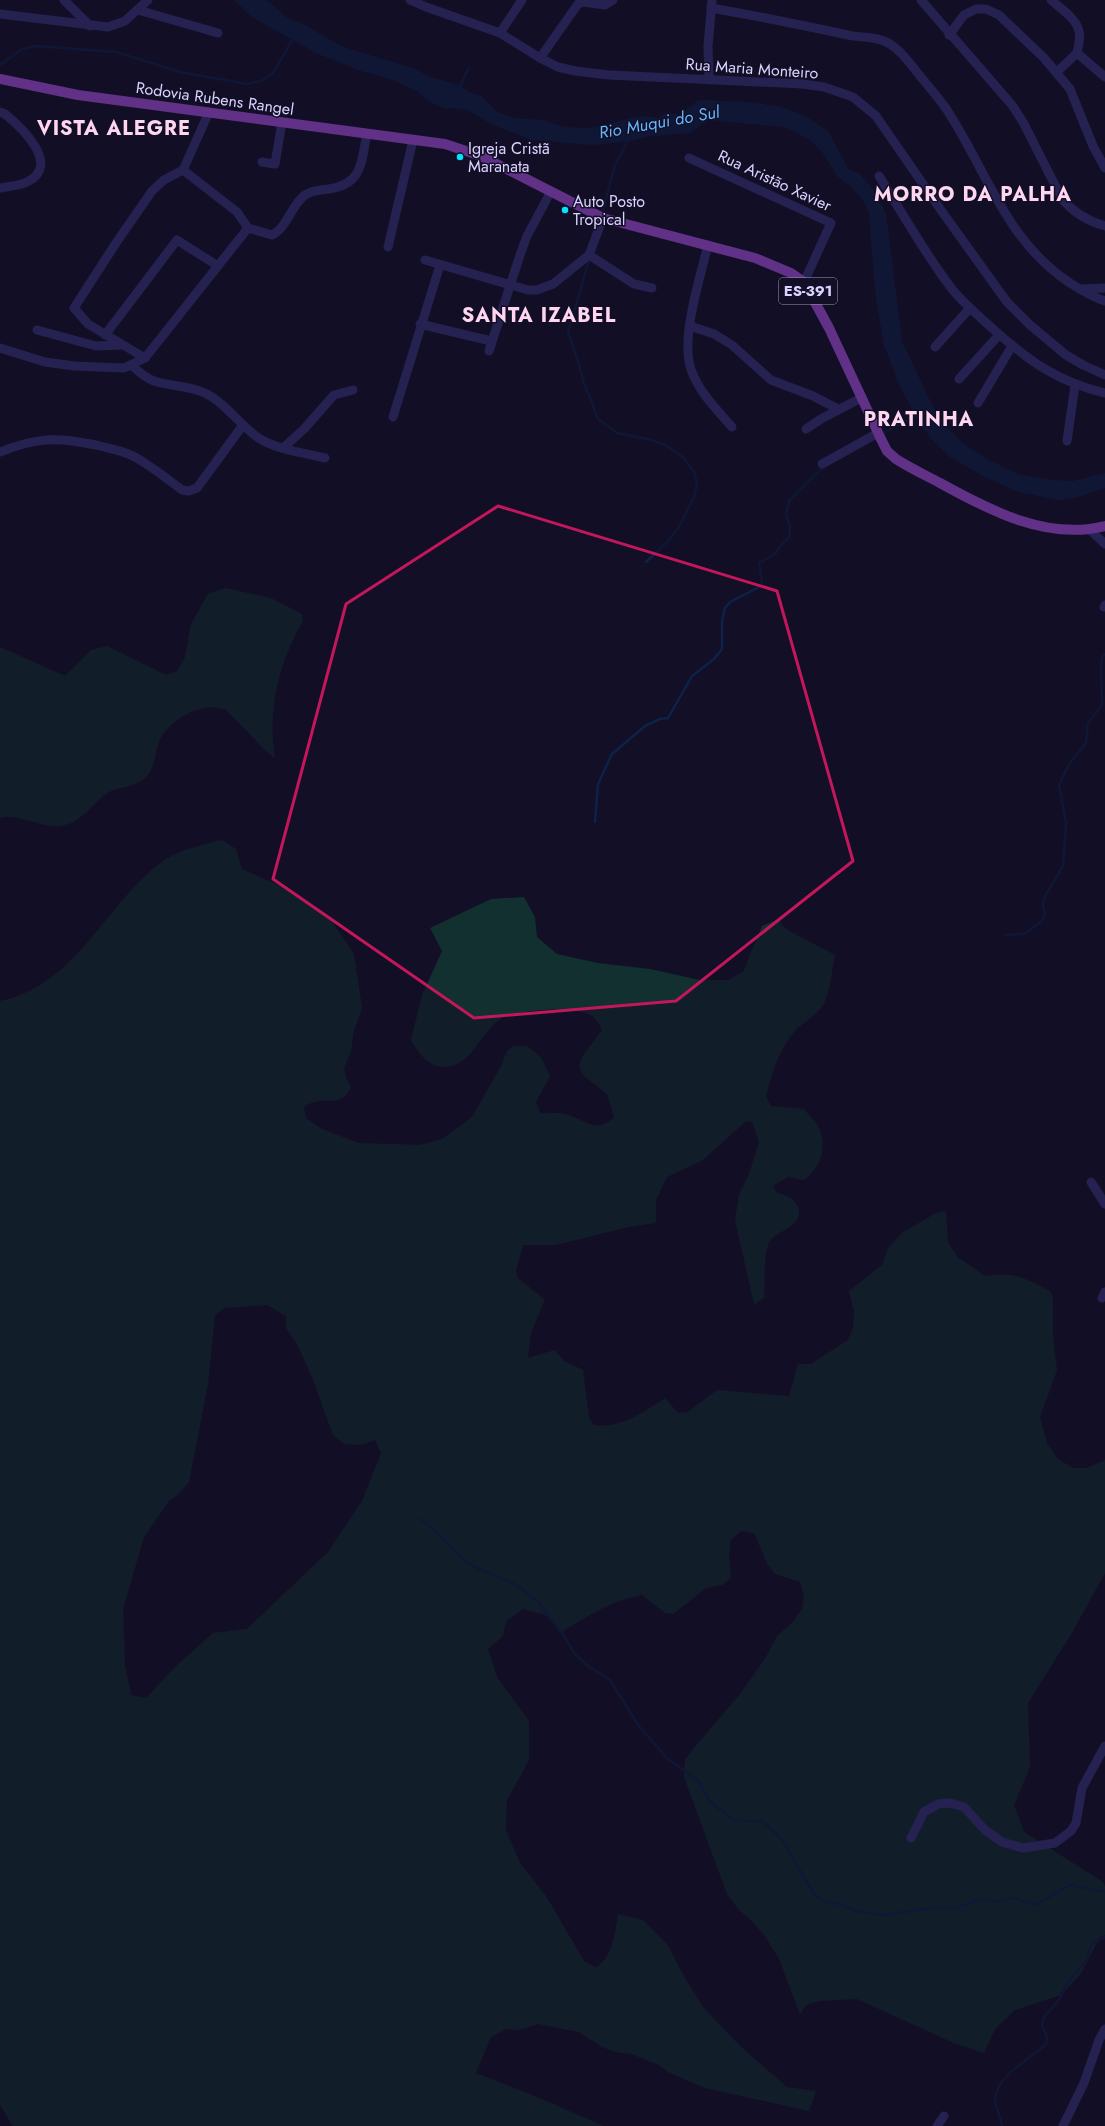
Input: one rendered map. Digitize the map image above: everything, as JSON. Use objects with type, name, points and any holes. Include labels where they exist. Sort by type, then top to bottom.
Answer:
[{"type":"main road","name":"Rodovia Rubens Rangel","points":[[0,79],[78,94],[413,140],[460,148],[481,156],[550,193]]},
{"type":"main road","name":"ES-391","points":[[550,193],[603,218],[674,238],[708,245],[778,266],[792,273],[804,282],[829,328],[887,451],[896,460],[997,513],[1049,527],[1090,530],[1105,526]]},
{"type":"street","points":[[64,0],[90,26]]},
{"type":"street","points":[[0,14],[108,28],[119,25],[148,0]]},
{"type":"street","name":"Rua Maria Monteiro","points":[[410,0],[496,32],[558,67],[602,74],[709,79],[824,87],[853,97],[864,104],[876,116],[891,136],[943,214],[1006,302],[1030,325],[1066,355],[1105,375]]},
{"type":"street","points":[[496,32],[522,0]]},
{"type":"street","points":[[540,58],[578,4],[583,2],[605,6],[613,0]]},
{"type":"street","points":[[921,0],[949,35],[1012,106],[1023,122],[1062,199],[1070,209],[1093,223],[1105,226]]},
{"type":"street","points":[[1051,0],[1068,14],[1080,32],[1076,53],[1057,72]]},
{"type":"street","points":[[709,79],[708,46],[711,4],[850,36],[884,41],[892,46],[909,62],[946,109],[996,200],[1020,236],[1043,262],[1056,273],[1079,289],[1105,301]]},
{"type":"street","points":[[949,35],[964,15],[976,9],[986,9],[998,15],[1057,72],[1070,88],[1093,146],[1105,168]]},
{"type":"street","points":[[138,10],[218,33]]},
{"type":"street","points":[[1076,53],[1105,77]]},
{"type":"street","points":[[0,112],[6,114],[33,140],[37,148],[40,166],[38,173],[27,182],[0,188]]},
{"type":"street","points":[[145,358],[88,324],[74,308],[152,191],[164,180],[183,170],[209,112]]},
{"type":"street","points":[[262,162],[275,164],[282,122]]},
{"type":"street","points":[[183,170],[236,212],[248,228],[272,234],[281,228],[304,195],[316,190],[346,185],[358,174],[367,134]]},
{"type":"street","points":[[388,247],[413,140]]},
{"type":"street","name":"Rua Aristão Xavier","points":[[689,158],[832,223],[804,282]]},
{"type":"street","points":[[879,176],[952,288],[970,308],[1012,346],[1050,373],[1075,385],[1105,393]]},
{"type":"street","points":[[489,351],[509,284],[527,236],[550,193]]},
{"type":"street","points":[[425,260],[528,290],[544,289],[553,284],[589,255],[603,218]]},
{"type":"street","points":[[0,348],[45,362],[74,366],[124,368],[132,365],[145,358],[248,228]]},
{"type":"street","points":[[105,335],[177,240],[218,266]]},
{"type":"street","points":[[708,245],[690,326],[687,354],[692,373],[707,398],[732,427]]},
{"type":"street","points":[[589,255],[634,284],[652,288]]},
{"type":"street","points":[[393,417],[420,324],[440,265]]},
{"type":"street","points":[[1079,289],[1105,288]]},
{"type":"street","points":[[935,347],[970,308]]},
{"type":"street","points":[[420,324],[491,341]]},
{"type":"street","points":[[690,326],[714,334],[732,345],[771,380],[813,396],[838,409]]},
{"type":"street","points":[[37,330],[96,346],[121,345]]},
{"type":"street","points":[[959,379],[999,334]]},
{"type":"street","points":[[978,403],[1012,346]]},
{"type":"street","points":[[132,365],[144,377],[153,381],[192,388],[206,393],[218,401],[243,425],[270,444],[325,458]]},
{"type":"street","points":[[1067,442],[1075,385]]},
{"type":"street","points":[[283,448],[304,429],[334,395],[354,390]]},
{"type":"street","points":[[806,429],[838,409],[861,398]]},
{"type":"street","points":[[0,452],[25,442],[45,439],[65,440],[102,447],[131,455],[182,490],[189,491],[197,488],[243,425]]},
{"type":"street","points":[[822,464],[878,433]]},
{"type":"street","points":[[1090,530],[1105,544]]},
{"type":"street","points":[[1091,1182],[1105,1204]]},
{"type":"street","points":[[911,1838],[924,1812],[938,1804],[950,1802],[964,1807],[985,1830],[1002,1842],[1023,1848],[1055,1843],[1071,1831],[1076,1823],[1082,1788],[1105,1746]]},
{"type":"street","points":[[1063,2126],[1084,2083],[1099,2040],[1105,2028]]},
{"type":"street","points":[[936,2126],[944,2116]]},
{"type":"highlighted area","points":[[498,506],[777,591],[853,861],[676,1001],[474,1018],[273,879],[346,604]]},
{"type":"green space","points":[[225,588],[271,598],[302,614],[303,621],[287,653],[277,687],[273,722],[275,758],[268,753],[225,709],[206,707],[183,716],[170,726],[161,738],[151,769],[143,780],[135,784],[116,789],[104,795],[75,821],[59,826],[52,826],[20,818],[0,818],[0,647],[65,676],[91,650],[107,646],[166,675],[177,671],[185,657],[191,624],[208,594]]},
{"type":"green space","points":[[222,840],[236,849],[242,869],[283,887],[331,920],[354,954],[362,1008],[353,1034],[351,1052],[344,1068],[346,1078],[351,1087],[347,1094],[342,1098],[337,1100],[318,1101],[304,1107],[306,1118],[322,1129],[359,1143],[420,1145],[442,1139],[472,1117],[501,1066],[507,1051],[514,1046],[527,1046],[541,1057],[550,1076],[536,1102],[540,1113],[565,1114],[596,1125],[602,1125],[614,1117],[607,1094],[583,1075],[579,1065],[582,1057],[602,1030],[596,1020],[586,1013],[557,1009],[531,1011],[502,1018],[494,1024],[469,1055],[462,1061],[454,1065],[444,1067],[428,1062],[420,1054],[411,1040],[422,995],[442,951],[430,928],[491,899],[524,897],[535,917],[537,937],[557,954],[598,963],[650,969],[700,980],[728,980],[743,972],[762,926],[779,919],[781,924],[789,931],[835,955],[830,984],[823,1006],[789,1038],[780,1053],[766,1096],[771,1106],[804,1109],[818,1126],[821,1134],[822,1148],[819,1162],[810,1175],[804,1180],[788,1177],[773,1186],[776,1192],[789,1197],[794,1201],[798,1207],[799,1214],[793,1225],[775,1236],[768,1245],[766,1251],[764,1298],[754,1304],[735,1220],[739,1195],[749,1174],[759,1142],[752,1122],[746,1121],[703,1160],[667,1177],[656,1200],[656,1223],[628,1227],[556,1245],[523,1245],[516,1271],[518,1278],[545,1300],[531,1332],[528,1358],[555,1350],[564,1361],[583,1370],[589,1418],[594,1425],[604,1426],[622,1422],[640,1414],[665,1398],[678,1413],[688,1412],[717,1390],[789,1396],[798,1364],[811,1364],[848,1340],[853,1328],[854,1311],[849,1291],[882,1265],[888,1248],[902,1233],[936,1213],[946,1211],[948,1242],[958,1258],[985,1276],[1012,1275],[1026,1279],[1050,1291],[1053,1298],[1053,1336],[1057,1370],[1040,1417],[1047,1443],[1058,1459],[1073,1468],[1087,1468],[1105,1460],[1105,1573],[1073,1631],[1028,1703],[1030,1767],[1014,1805],[1024,1832],[1103,1882],[1105,1886],[1105,1935],[1100,1937],[1080,1975],[1061,1995],[1015,2010],[995,2029],[984,2053],[954,2043],[857,1999],[819,2001],[806,2005],[800,2014],[779,1959],[765,1936],[749,1918],[739,1910],[727,1894],[684,1777],[685,1760],[741,1693],[766,1657],[777,1636],[793,1622],[802,1609],[804,1597],[800,1582],[775,1574],[767,1563],[754,1533],[741,1531],[731,1540],[729,1556],[731,1578],[722,1585],[706,1588],[673,1614],[665,1613],[642,1595],[620,1601],[600,1609],[562,1632],[548,1616],[523,1609],[506,1621],[503,1636],[488,1649],[497,1677],[529,1721],[529,1760],[507,1800],[506,1830],[520,1863],[546,1896],[584,1961],[596,1968],[602,1963],[610,1951],[616,1929],[618,1914],[643,1920],[667,1944],[685,1978],[703,2007],[740,2046],[787,2087],[816,2091],[809,2111],[705,2088],[668,2072],[659,2065],[631,2054],[616,2052],[602,2047],[579,2032],[538,2024],[519,2030],[506,2029],[491,2037],[476,2073],[530,2094],[604,2126],[13,2126],[0,2105],[0,1001],[25,993],[47,980],[67,964],[136,885],[162,861],[195,847]],"holes":[[[267,1305],[286,1316],[286,1328],[297,1344],[312,1377],[333,1435],[344,1444],[360,1445],[375,1440],[381,1453],[362,1501],[328,1552],[247,1629],[213,1633],[176,1666],[146,1698],[131,1695],[125,1665],[123,1609],[144,1537],[169,1501],[179,1494],[189,1482],[208,1384],[215,1315],[224,1308]]]},
{"type":"water","name":"Rio Muqui do Sul","points":[[234,0],[267,0],[286,17],[303,24],[343,47],[413,68],[428,76],[461,86],[469,92],[480,95],[497,112],[515,118],[542,120],[564,127],[591,128],[639,116],[658,118],[666,113],[682,115],[689,107],[699,100],[749,102],[781,107],[804,115],[828,131],[849,170],[859,173],[876,193],[886,213],[902,341],[931,403],[944,424],[964,444],[989,460],[1018,474],[1053,480],[1073,481],[1105,473],[1105,488],[1078,497],[1059,500],[1018,492],[983,476],[950,457],[934,442],[921,425],[900,387],[884,345],[875,291],[869,213],[863,200],[851,187],[838,177],[822,152],[809,139],[784,127],[708,120],[690,133],[650,136],[630,141],[593,145],[532,140],[493,125],[466,109],[444,108],[428,101],[417,91],[393,80],[361,71],[316,53],[252,17]]},
{"type":"waterway","points":[[0,65],[22,49],[36,46],[116,52],[180,72],[247,84],[261,81],[273,73],[294,37]]},
{"type":"waterway","points":[[459,89],[469,67]]},
{"type":"waterway","name":"Rio Muqui do Sul","points":[[602,214],[615,165],[628,140]]},
{"type":"waterway","points":[[590,257],[568,332],[584,384],[597,418],[617,433],[652,440],[667,446],[684,458],[695,474],[697,485],[694,497],[679,527],[668,541],[646,562]]},
{"type":"waterway","points":[[881,434],[918,415]]},
{"type":"waterway","points":[[595,822],[598,784],[612,754],[645,726],[660,719],[668,718],[692,676],[714,659],[722,649],[722,621],[725,608],[730,602],[761,586],[762,582],[759,563],[775,554],[781,545],[789,538],[790,526],[786,515],[789,501],[823,467]]},
{"type":"waterway","points":[[1005,935],[1024,934],[1042,921],[1045,915],[1043,905],[1044,898],[1063,866],[1066,823],[1059,785],[1069,764],[1086,743],[1088,723],[1102,705],[1101,666],[1102,657],[1105,654]]},
{"type":"waterway","points":[[421,1519],[441,1536],[463,1560],[474,1567],[515,1584],[537,1601],[564,1636],[574,1653],[588,1666],[610,1680],[638,1725],[667,1758],[699,1782],[709,1801],[734,1820],[762,1821],[781,1838],[814,1894],[824,1902],[840,1904],[856,1911],[883,1915],[933,1908],[955,1908],[982,1899],[996,1901],[1014,1898],[1035,1905],[1070,1885],[1105,1892]]},
{"type":"waterway","points":[[1002,2126],[995,2102],[997,2090],[1015,2068],[1046,2044],[1047,2037],[1042,2025],[1044,2017],[1059,2000],[1066,1985],[1086,1961],[1092,1943],[1105,1937]]},
{"type":"place","name":"Igreja Cristã Maranata","points":[[460,157]]},
{"type":"place","name":"Auto Posto Tropical","points":[[565,210]]},
{"type":"district","name":"VISTA ALEGRE","points":[[114,128]]},
{"type":"district","name":"MORRO DA PALHA","points":[[973,194]]},
{"type":"district","name":"SANTA IZABEL","points":[[539,315]]},
{"type":"district","name":"PRATINHA","points":[[919,419]]}]
